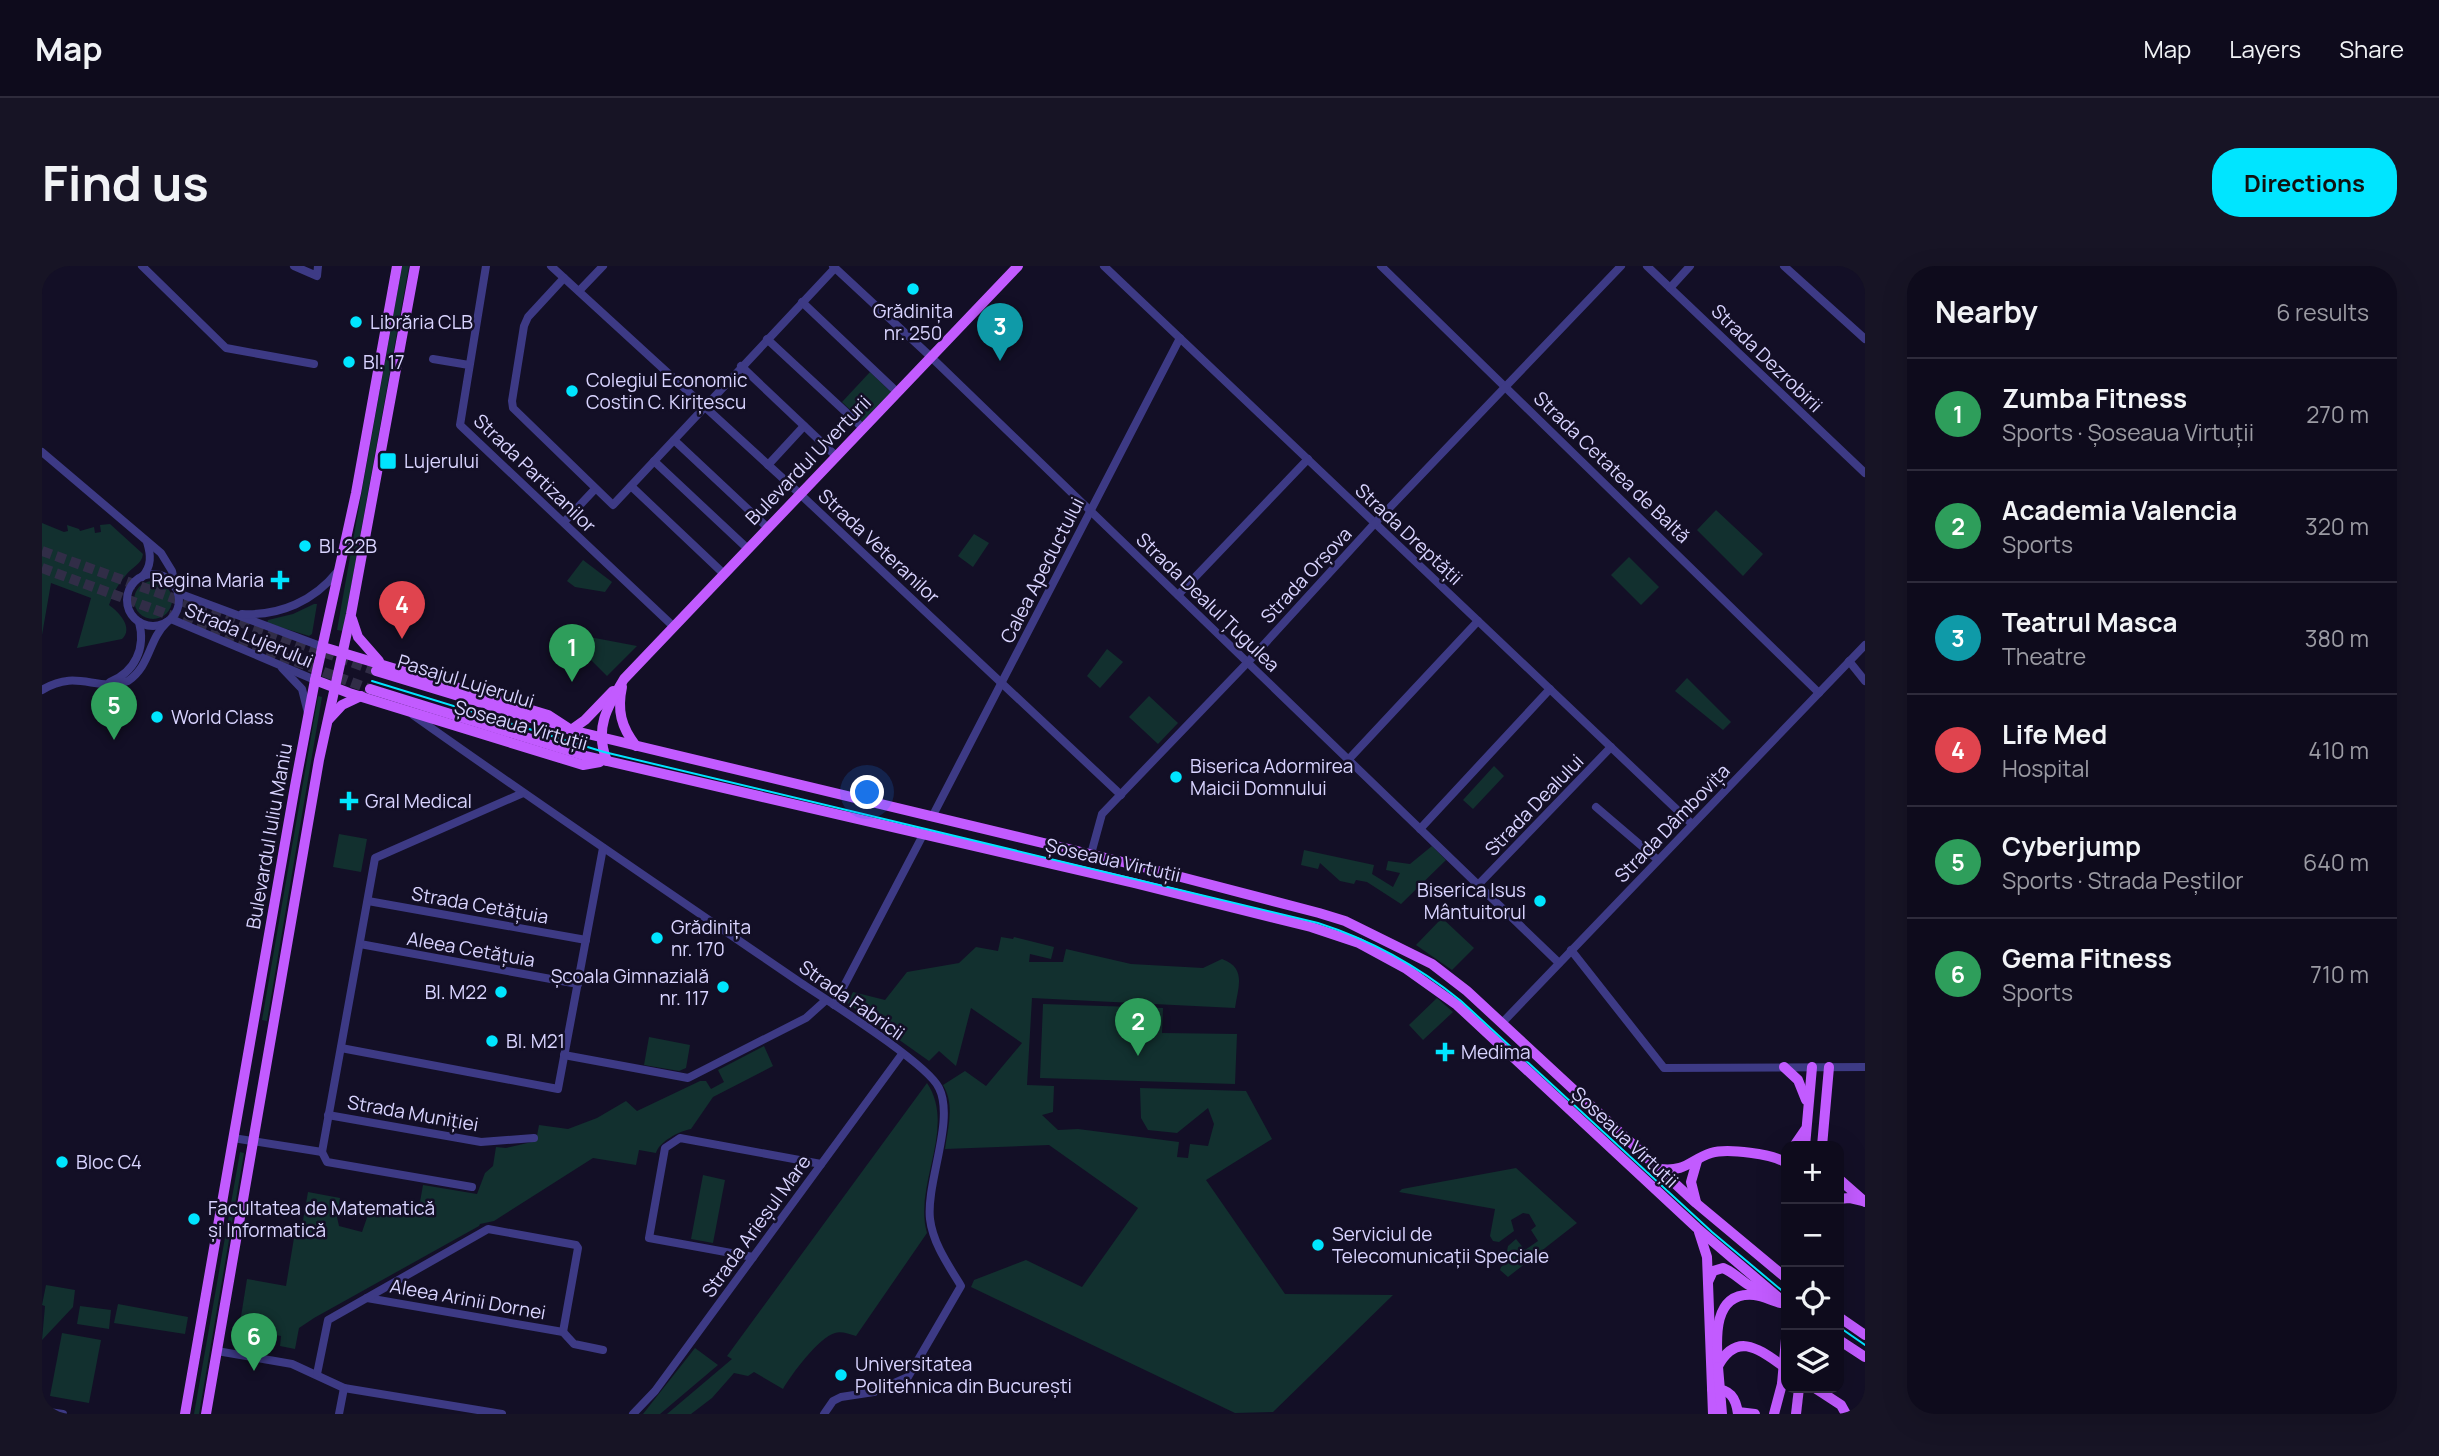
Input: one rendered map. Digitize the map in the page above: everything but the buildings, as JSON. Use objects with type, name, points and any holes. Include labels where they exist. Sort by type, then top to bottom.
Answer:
[{"type":"main road","name":"Bulevardul Iuliu Maniu","points":[[185,1414],[308,715],[356,493],[397,266]]},
{"type":"main road","name":"Bulevardul Iuliu Maniu","points":[[206,1414],[327,723],[351,614],[415,266]]},
{"type":"main road","name":"Bulevardul Uverturii","points":[[600,737],[609,706],[624,679],[1018,266]]},
{"type":"main road","points":[[351,614],[358,637],[381,668]]},
{"type":"main road","name":"Șoseaua Virtuții","points":[[323,647],[381,668],[548,715],[571,730],[1091,854],[1345,921],[1432,964],[1467,991],[1696,1203],[1781,1274]]},
{"type":"main road","name":"Pasajul Lujerului","points":[[381,668],[545,724],[571,730]]},
{"type":"main road","points":[[571,730],[585,720],[624,679]]},
{"type":"main road","points":[[624,679],[619,704],[620,718],[624,730],[636,746]]},
{"type":"main road","name":"Șoseaua Virtuții","points":[[315,680],[583,765],[607,761],[924,833],[1337,935],[1381,954],[1457,1005],[1697,1228],[1781,1300]]},
{"type":"main road","name":"Pasajul Lujerului","points":[[370,689],[607,761]]},
{"type":"main road","points":[[327,723],[342,705],[361,696]]},
{"type":"main road","points":[[600,737],[607,761]]},
{"type":"main road","points":[[1784,1067],[1795,1075],[1802,1086],[1808,1113]]},
{"type":"main road","points":[[1806,1141],[1812,1067]]},
{"type":"main road","points":[[1822,1141],[1829,1067]]},
{"type":"main road","points":[[1797,1141],[1807,1126]]},
{"type":"main road","points":[[1659,1169],[1675,1170],[1717,1152],[1774,1156],[1781,1154]]},
{"type":"main road","points":[[1774,1156],[1781,1160]]},
{"type":"main road","points":[[1696,1203],[1691,1182],[1697,1161]]},
{"type":"main road","points":[[1844,1183],[1865,1202]]},
{"type":"main road","points":[[1844,1198],[1865,1202]]},
{"type":"main road","points":[[1697,1228],[1706,1251],[1713,1414]]},
{"type":"main road","points":[[1707,1283],[1713,1271],[1723,1268],[1731,1271],[1751,1288],[1770,1292]]},
{"type":"main road","points":[[1722,1414],[1716,1328],[1719,1317],[1728,1305],[1740,1297],[1753,1295],[1781,1303]]},
{"type":"main road","points":[[1844,1320],[1865,1335]]},
{"type":"main road","points":[[1844,1343],[1865,1357]]},
{"type":"main road","points":[[1718,1367],[1724,1357],[1735,1348],[1748,1346],[1781,1365]]},
{"type":"main road","points":[[1712,1388],[1723,1389],[1730,1394],[1736,1402],[1738,1413],[1755,1414]]},
{"type":"main road","points":[[1777,1414],[1781,1390]]},
{"type":"main road","points":[[1798,1393],[1798,1414]]},
{"type":"main road","points":[[1823,1393],[1841,1405],[1846,1414]]},
{"type":"street","points":[[142,266],[226,348],[314,364]]},
{"type":"street","points":[[294,266],[317,276],[318,266]]},
{"type":"street","name":"Strada Partizanilor","points":[[486,266],[460,425],[674,627]]},
{"type":"street","name":"Strada Veteranilor","points":[[551,266],[1121,794]]},
{"type":"street","points":[[579,291],[603,266]]},
{"type":"street","name":"Strada Dreptății","points":[[1104,266],[1692,824]]},
{"type":"street","name":"Strada Cetatea de Baltă","points":[[1381,266],[1819,693]]},
{"type":"street","name":"Strada Orșova","points":[[1091,854],[1100,817],[1248,662],[1375,523],[1621,266]]},
{"type":"street","name":"Strada Dezrobirii","points":[[1647,266],[1865,473]]},
{"type":"street","points":[[1671,288],[1690,266]]},
{"type":"street","points":[[1784,266],[1865,339]]},
{"type":"street","points":[[564,278],[528,317],[524,326],[512,401],[517,413],[613,505],[834,267]]},
{"type":"street","name":"Strada Dealul Țugulea","points":[[834,267],[931,356],[1559,963]]},
{"type":"street","points":[[802,302],[897,392]]},
{"type":"street","name":"Calea Apeductului","points":[[932,817],[1180,338]]},
{"type":"street","points":[[767,339],[863,428]]},
{"type":"street","points":[[433,359],[469,365]]},
{"type":"street","points":[[741,366],[836,456]]},
{"type":"street","points":[[768,465],[804,426]]},
{"type":"street","points":[[674,440],[768,528]]},
{"type":"street","name":"Strada Lujerului","points":[[42,452],[147,541],[169,564],[176,590],[323,647]]},
{"type":"street","points":[[1178,595],[1308,459]]},
{"type":"street","points":[[654,461],[748,549]]},
{"type":"street","points":[[631,486],[724,574]]},
{"type":"street","points":[[564,522],[595,489]]},
{"type":"street","points":[[147,541],[150,560],[147,571],[132,586],[127,598],[130,612],[139,622],[150,626],[169,620]]},
{"type":"street","points":[[234,614],[268,613],[298,604],[317,594],[340,569]]},
{"type":"street","points":[[42,690],[69,679],[104,684],[123,683],[133,678],[149,657],[154,638],[178,607],[176,590],[164,577],[142,577]]},
{"type":"street","name":"Strada Lujerului","points":[[169,620],[275,661],[315,680]]},
{"type":"street","points":[[1349,760],[1478,621]]},
{"type":"street","points":[[104,684],[118,679],[134,664],[142,642],[139,622]]},
{"type":"street","name":"Strada Dâmbovița","points":[[1502,1023],[1865,645]]},
{"type":"street","points":[[1849,660],[1865,681]]},
{"type":"street","points":[[275,661],[299,684],[308,715]]},
{"type":"street","points":[[1420,829],[1550,690]]},
{"type":"street","name":"Strada Fabricii","points":[[407,711],[830,1002],[931,1076],[942,1095],[943,1116],[930,1219],[939,1247],[961,1286],[908,1377],[874,1392],[841,1397],[833,1401],[824,1414]]},
{"type":"street","name":"Strada Dealului","points":[[1478,885],[1611,747]]},
{"type":"street","points":[[472,1187],[327,1162],[322,1152],[375,858],[523,793]]},
{"type":"street","points":[[1596,807],[1658,860]]},
{"type":"street","points":[[564,1055],[688,1078],[806,1018],[830,1002],[924,833]]},
{"type":"street","points":[[341,1048],[558,1089],[603,848]]},
{"type":"street","name":"Strada Cetățuia","points":[[368,901],[586,940]]},
{"type":"street","name":"Aleea Cetățuia","points":[[360,944],[578,984]]},
{"type":"street","points":[[1571,950],[1664,1068],[1865,1067]]},
{"type":"street","name":"Strada Arieșul Mare","points":[[633,1414],[655,1391],[902,1054]]},
{"type":"street","name":"Strada Muniției","points":[[328,1115],[481,1142],[534,1138]]},
{"type":"street","points":[[233,1138],[322,1152]]},
{"type":"street","points":[[753,1257],[649,1238],[665,1148],[680,1138],[821,1164]]},
{"type":"street","name":"Aleea Arinii Dornei","points":[[317,1374],[328,1320],[488,1229],[576,1245],[578,1248],[563,1332]]},
{"type":"street","name":"Aleea Arinii Dornei","points":[[367,1298],[563,1332],[574,1344],[603,1350]]},
{"type":"street","points":[[217,1351],[292,1364],[344,1388],[502,1414]]},
{"type":"street","points":[[339,1414],[344,1388]]},
{"type":"street","points":[[42,1411],[63,1414]]},
{"type":"green space","points":[[402,266],[409,266],[343,631],[337,630]]},
{"type":"green space","points":[[870,372],[892,393],[864,423],[842,402]]},
{"type":"green space","points":[[1716,510],[1763,554],[1743,576],[1697,530]]},
{"type":"green space","points":[[42,523],[64,532],[68,531],[67,525],[80,531],[94,527],[95,533],[101,532],[100,525],[110,524],[143,554],[139,563],[121,582],[109,605],[126,625],[122,639],[77,648],[91,598],[51,583],[42,635]]},
{"type":"green space","points":[[974,534],[989,543],[973,567],[958,556]]},
{"type":"green space","points":[[1629,557],[1659,587],[1641,605],[1611,575]]},
{"type":"green space","points":[[583,560],[612,582],[605,592],[575,587],[567,581]]},
{"type":"green space","points":[[153,581],[166,587],[172,600],[166,613],[153,619],[140,613],[134,600],[140,587]]},
{"type":"green space","points":[[317,604],[312,634],[309,636],[267,623],[268,620],[293,614]]},
{"type":"green space","points":[[563,632],[637,646],[607,676]]},
{"type":"green space","points":[[1107,649],[1123,662],[1100,688],[1087,676]]},
{"type":"green space","points":[[1687,678],[1731,722],[1723,730],[1675,691]]},
{"type":"green space","points":[[318,696],[322,697],[267,1021],[262,1020]]},
{"type":"green space","points":[[1149,696],[1178,723],[1158,744],[1129,717]]},
{"type":"green space","points":[[1494,766],[1504,776],[1473,809],[1463,800]]},
{"type":"green space","points":[[339,834],[367,839],[361,872],[333,867]]},
{"type":"green space","points":[[1432,846],[1446,860],[1401,904],[1367,882],[1356,880],[1354,884],[1340,881],[1320,863],[1318,869],[1301,865],[1304,850],[1374,865],[1372,874],[1393,887],[1400,873],[1386,870],[1388,861],[1410,864]]},
{"type":"green space","points":[[1442,918],[1474,948],[1452,970],[1416,945]]},
{"type":"green space","points":[[1001,937],[1014,937],[1054,947],[1051,959],[1030,954],[1029,962],[1063,962],[1066,949],[1131,964],[1203,968],[1222,959],[1230,963],[1238,973],[1239,986],[1235,1008],[1032,998],[1027,1085],[1054,1086],[1053,1112],[1042,1115],[1058,1130],[1078,1129],[1179,1142],[1177,1157],[1188,1158],[1190,1144],[1208,1146],[1214,1124],[1208,1108],[1177,1133],[1148,1130],[1141,1118],[1140,1088],[1246,1091],[1272,1139],[1206,1180],[1285,1294],[1393,1295],[1273,1412],[1235,1413],[971,1287],[974,1280],[1026,1260],[1082,1287],[1138,1208],[1049,1145],[945,1149],[950,1108],[943,1085],[965,1071],[986,1086],[1022,1043],[971,1008],[956,1066],[939,1051],[929,1061],[847,1003],[853,992],[885,1000],[907,972],[959,963],[976,947],[998,951]]},
{"type":"green space","points":[[1437,998],[1453,1012],[1423,1040],[1409,1025]]},
{"type":"green space","points":[[1043,1004],[1163,1008],[1162,1033],[1237,1034],[1235,1084],[1040,1078]]},
{"type":"green space","points":[[649,1037],[690,1045],[686,1068],[679,1071],[644,1065]]},
{"type":"green space","points":[[764,1046],[773,1066],[713,1097],[691,1129],[670,1138],[656,1153],[639,1150],[636,1165],[593,1158],[494,1221],[480,1224],[314,1318],[299,1328],[295,1349],[280,1346],[281,1336],[239,1329],[247,1279],[286,1286],[295,1232],[301,1232],[308,1192],[340,1198],[337,1217],[339,1226],[362,1232],[370,1209],[420,1202],[423,1185],[477,1194],[485,1173],[493,1166],[496,1147],[506,1148],[536,1141],[539,1125],[568,1129],[597,1118],[626,1101],[637,1111],[700,1081],[706,1081],[711,1089],[724,1082],[718,1070]]},
{"type":"green space","points":[[927,1083],[935,1100],[938,1119],[925,1196],[927,1233],[856,1336],[840,1332],[821,1341],[783,1389],[754,1372],[748,1376],[734,1373],[712,1398],[691,1414],[667,1414],[732,1359],[727,1356]]},
{"type":"green space","points":[[240,1152],[244,1153],[199,1414],[194,1414]]},
{"type":"green space","points":[[1516,1168],[1577,1223],[1508,1277],[1500,1270],[1514,1257],[1507,1251],[1508,1246],[1516,1239],[1525,1250],[1538,1241],[1531,1230],[1536,1226],[1529,1214],[1523,1213],[1511,1220],[1514,1231],[1499,1242],[1493,1241],[1490,1236],[1495,1209],[1399,1192],[1402,1189]]},
{"type":"green space","points":[[703,1175],[725,1180],[713,1243],[691,1239]]},
{"type":"green space","points":[[46,1285],[75,1290],[73,1307],[42,1340],[45,1306],[42,1305]]},
{"type":"green space","points":[[118,1304],[188,1317],[185,1334],[114,1323]]},
{"type":"green space","points":[[80,1306],[111,1310],[109,1329],[77,1324]]},
{"type":"green space","points":[[62,1333],[101,1340],[89,1403],[50,1396]]},
{"type":"green space","points":[[695,1348],[718,1365],[660,1414],[643,1414]]},
{"type":"tunnel","points":[[42,551],[376,671]]},
{"type":"tunnel","points":[[42,568],[370,689]]},
{"type":"tram line","points":[[372,681],[604,752],[1318,923],[1357,937],[1411,965],[1461,1001],[1712,1232],[1781,1290]]},
{"type":"tram line","points":[[1843,1330],[1865,1345]]},
{"type":"place","name":"Grădinița nr. 250","points":[[913,289]]},
{"type":"place","name":"Librăria CLB","points":[[356,322]]},
{"type":"place","name":"Teatrul Masca","points":[[1000,361]]},
{"type":"place","name":"Bl. 17","points":[[349,362]]},
{"type":"place","name":"Colegiul Economic Costin C. Kirițescu","points":[[572,391]]},
{"type":"place","name":"Lujerului","points":[[388,461]]},
{"type":"place","name":"Bl. 22B","points":[[305,546]]},
{"type":"place","name":"Regina Maria","points":[[280,580]]},
{"type":"place","name":"Life Med","points":[[402,639]]},
{"type":"place","name":"Zumba Fitness","points":[[572,682]]},
{"type":"place","name":"World Class","points":[[157,717]]},
{"type":"place","name":"Cyberjump","points":[[114,740]]},
{"type":"place","name":"Biserica Adormirea Maicii Domnului","points":[[1176,777]]},
{"type":"place","name":"Gral Medical","points":[[349,801]]},
{"type":"place","name":"Biserica Isus Mântuitorul","points":[[1540,901]]},
{"type":"place","name":"Grădinița nr. 170","points":[[657,938]]},
{"type":"place","name":"Școala Gimnazială nr. 117","points":[[723,987]]},
{"type":"place","name":"Bl. M22","points":[[501,992]]},
{"type":"place","name":"Bl. M21","points":[[492,1041]]},
{"type":"place","name":"Medima","points":[[1445,1052]]},
{"type":"place","name":"Academia Valencia","points":[[1138,1056]]},
{"type":"place","name":"Bloc C4","points":[[62,1162]]},
{"type":"place","name":"Facultatea de Matematică și Informatică","points":[[194,1219]]},
{"type":"place","name":"Serviciul de Telecomunicații Speciale","points":[[1318,1245]]},
{"type":"place","name":"Gema Fitness","points":[[254,1371]]},
{"type":"place","name":"Universitatea Politehnica din București","points":[[841,1375]]}]
